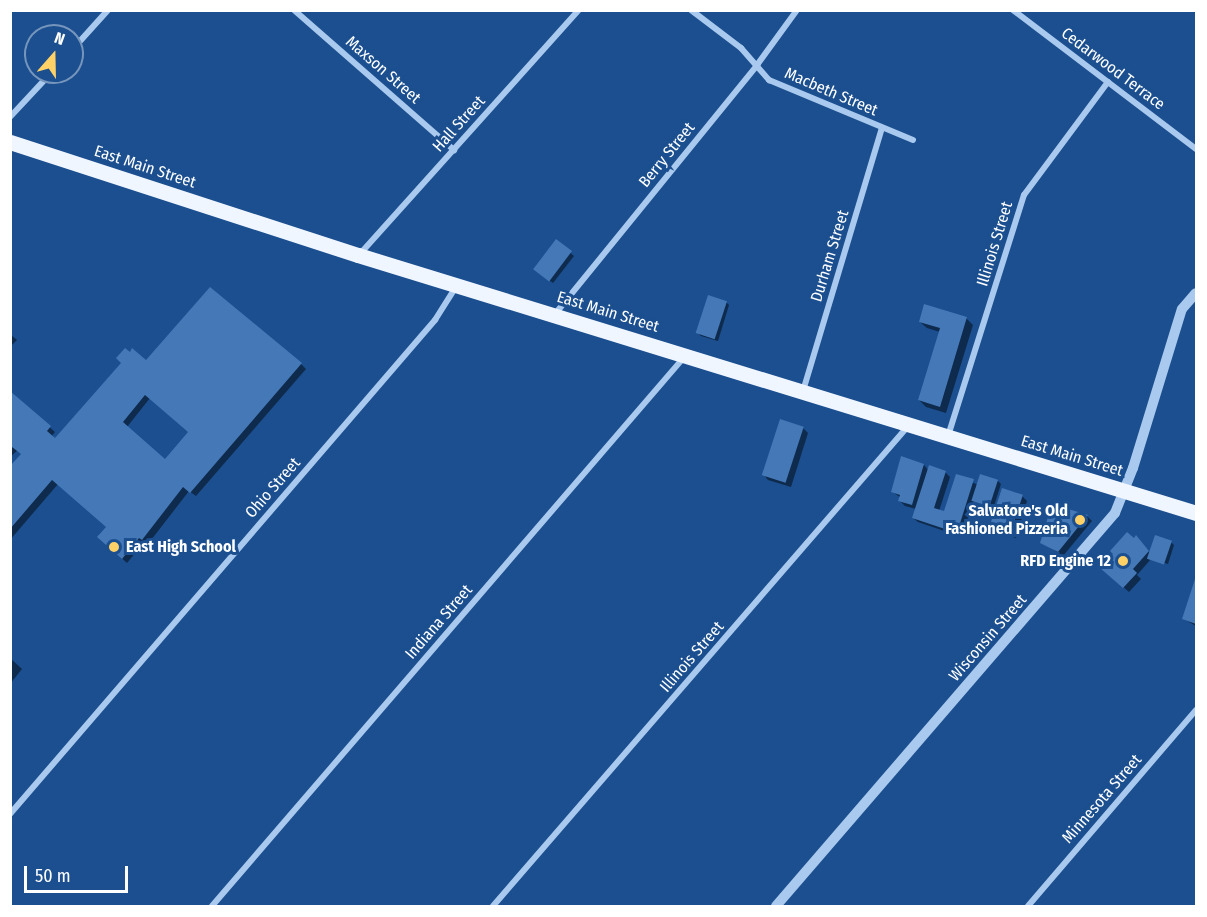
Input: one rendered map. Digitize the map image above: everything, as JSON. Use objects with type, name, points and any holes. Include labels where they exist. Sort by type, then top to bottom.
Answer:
[{"type":"main road","name":"East Main Street","points":[[10,142],[358,255],[1197,513]]},
{"type":"street","points":[[84,37],[108,10]]},
{"type":"street","name":"Maxson Street","points":[[294,10],[454,150]]},
{"type":"street","name":"Hall Street","points":[[358,255],[579,10]]},
{"type":"street","name":"Macbeth Street","points":[[691,10],[741,48],[769,80],[913,140]]},
{"type":"street","name":"Berry Street","points":[[555,314],[757,66],[797,10]]},
{"type":"street","name":"Cedarwood Terrace","points":[[1013,10],[1197,149]]},
{"type":"street","name":"Illinois Street","points":[[948,436],[1024,195],[1108,81]]},
{"type":"street","points":[[10,117],[41,84]]},
{"type":"street","name":"Durham Street","points":[[803,391],[882,128]]},
{"type":"street","name":"Ohio Street","points":[[10,814],[435,320],[457,285]]},
{"type":"street","name":"Wisconsin Street","points":[[777,906],[1115,513],[1125,491],[1182,309],[1197,293]]},
{"type":"street","name":"Indiana Street","points":[[212,906],[686,355]]},
{"type":"street","name":"Illinois Street","points":[[493,906],[909,424]]},
{"type":"street","name":"Minnesota Street","points":[[1028,906],[1197,710]]},
{"type":"building","points":[[556,239],[572,251],[549,281],[533,269]]},
{"type":"building","points":[[210,287],[302,363],[190,493],[183,487],[142,540],[139,538],[122,559],[97,537],[106,527],[52,480],[10,529],[10,466],[21,454],[12,447],[10,449],[10,391],[51,426],[47,431],[55,438],[121,363],[116,358],[125,348],[130,352],[132,348],[146,360]],"holes":[[[145,395],[188,432],[165,459],[123,422]]]},
{"type":"building","points":[[708,295],[727,301],[715,339],[696,333]]},
{"type":"building","points":[[924,304],[967,317],[940,407],[918,400],[940,328],[919,322]]},
{"type":"building","points":[[780,419],[804,427],[786,483],[762,475]]},
{"type":"building","points":[[901,456],[924,464],[912,505],[898,501],[900,495],[891,492]]},
{"type":"building","points":[[929,465],[946,471],[934,508],[944,511],[956,474],[974,479],[957,533],[912,518]]},
{"type":"building","points":[[980,474],[998,480],[989,507],[971,501]]},
{"type":"building","points":[[1002,488],[1023,495],[1010,534],[989,527]]},
{"type":"building","points":[[1052,504],[1088,515],[1058,552],[1040,543]]},
{"type":"building","name":"RFD Engine 12","points":[[1127,532],[1134,538],[1136,535],[1149,551],[1133,569],[1137,573],[1123,588],[1100,568],[1113,554],[1110,551]]},
{"type":"building","points":[[1155,535],[1172,541],[1164,564],[1147,559]]},
{"type":"building","points":[[1196,576],[1196,624],[1182,619]]},
{"type":"place","name":"Salvatore's Old Fashioned Pizzeria","points":[[1080,520]]},
{"type":"place","name":"East High School","points":[[114,547]]},
{"type":"place","name":"RFD Engine 12","points":[[1123,561]]}]
